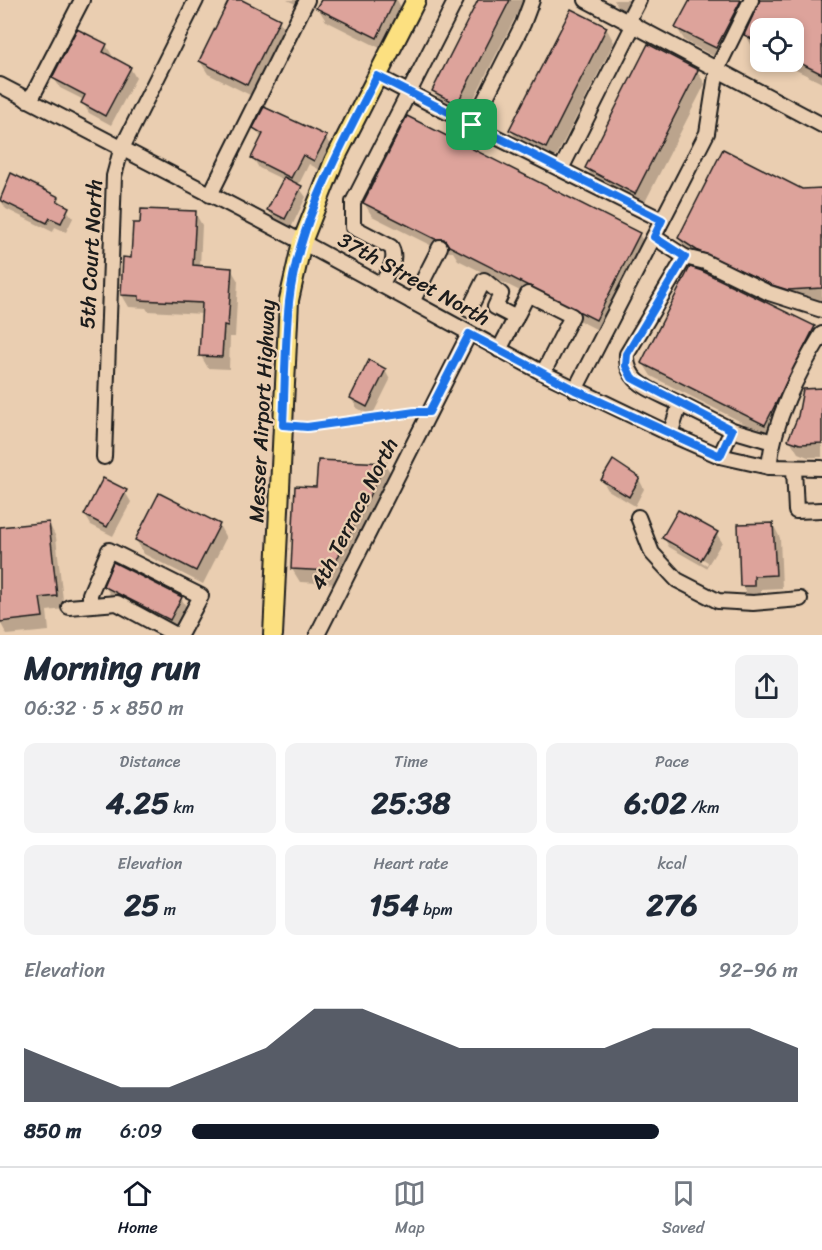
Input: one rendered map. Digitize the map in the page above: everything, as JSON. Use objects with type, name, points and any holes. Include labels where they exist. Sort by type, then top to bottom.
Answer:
[{"type":"main road","name":"Messer Airport Highway","points":[[273,635],[289,300],[302,242],[334,161],[416,0]]},
{"type":"street","points":[[27,100],[34,93],[82,0]]},
{"type":"street","name":"5th Court North","points":[[104,457],[114,176],[122,150],[196,0]]},
{"type":"street","points":[[210,195],[307,0]]},
{"type":"street","points":[[381,285],[394,260],[394,252],[390,247],[353,227],[353,202],[456,0]]},
{"type":"street","points":[[472,125],[523,24],[532,0]]},
{"type":"street","points":[[586,0],[822,125]]},
{"type":"street","points":[[561,169],[631,23],[639,0]]},
{"type":"street","points":[[575,390],[707,133],[717,69],[751,0]]},
{"type":"street","points":[[377,76],[662,220]]},
{"type":"street","name":"37th Street North","points":[[0,85],[302,242],[575,390],[720,456],[769,467],[822,468]]},
{"type":"street","points":[[654,237],[685,257],[705,262],[769,293],[822,309]]},
{"type":"street","points":[[412,302],[440,247]]},
{"type":"street","points":[[685,257],[627,354],[626,366],[632,378],[681,404],[732,430],[772,442]]},
{"type":"street","points":[[469,310],[484,280],[501,294],[495,307],[516,318]]},
{"type":"street","points":[[499,350],[528,294],[572,316],[543,373]]},
{"type":"street","name":"4th Terrace North","points":[[317,635],[469,334]]},
{"type":"street","points":[[769,467],[772,442],[792,389],[822,334]]},
{"type":"street","points":[[670,434],[681,404]]},
{"type":"street","points":[[720,456],[732,430]]},
{"type":"street","points":[[794,468],[796,511],[822,510]]},
{"type":"street","points":[[638,517],[652,553],[671,573],[677,579],[718,601],[753,603],[800,599]]},
{"type":"street","points":[[69,607],[117,603],[178,635],[201,596],[109,550],[90,594],[90,604]]},
{"type":"path","points":[[283,425],[307,427],[429,412]]},
{"type":"building","points":[[229,0],[242,0],[280,19],[247,85],[199,61]]},
{"type":"building","points":[[321,0],[395,0],[377,38],[316,8]]},
{"type":"building","points":[[478,0],[510,0],[457,104],[432,91]]},
{"type":"building","points":[[690,0],[741,0],[716,48],[675,28]]},
{"type":"building","points":[[760,0],[822,0],[822,74],[804,65],[804,18],[752,18]]},
{"type":"building","points":[[571,9],[607,27],[546,148],[509,130]]},
{"type":"building","points":[[750,22],[750,38],[744,35]]},
{"type":"building","points":[[77,29],[107,44],[103,52],[131,67],[105,116],[81,103],[85,95],[52,78]]},
{"type":"building","points":[[648,44],[698,70],[635,194],[585,168]]},
{"type":"building","points":[[264,107],[327,136],[314,161],[303,155],[291,178],[251,158],[263,134],[253,128]]},
{"type":"building","points":[[407,116],[640,233],[596,320],[449,246],[444,239],[435,239],[363,203]]},
{"type":"building","points":[[723,149],[802,189],[822,188],[822,288],[788,290],[772,285],[698,251],[678,238]]},
{"type":"building","points":[[11,173],[59,197],[57,201],[69,207],[61,223],[50,218],[47,223],[0,200]]},
{"type":"building","points":[[284,177],[302,186],[285,219],[267,210]]},
{"type":"building","points":[[141,209],[196,211],[193,265],[232,268],[228,326],[224,325],[222,357],[199,356],[202,303],[139,300],[139,296],[121,295],[123,257],[131,258],[133,223],[140,223]]},
{"type":"building","points":[[690,267],[815,326],[765,425],[641,363]]},
{"type":"building","points":[[369,360],[386,369],[367,407],[350,398]]},
{"type":"building","points":[[822,388],[822,443],[800,444],[788,440],[798,416],[803,389]]},
{"type":"building","points":[[318,460],[386,463],[331,571],[291,569],[295,486],[316,487]]},
{"type":"building","points":[[613,460],[640,478],[629,497],[601,480]]},
{"type":"building","points":[[103,478],[127,490],[107,527],[84,515]]},
{"type":"building","points":[[159,493],[220,524],[196,571],[135,540]]},
{"type":"building","points":[[678,510],[718,532],[701,560],[662,538]]},
{"type":"building","points":[[49,522],[57,596],[40,598],[43,617],[0,622],[0,527]]},
{"type":"building","points":[[773,523],[776,575],[754,576],[754,586],[740,586],[738,524]]},
{"type":"building","points":[[113,562],[182,597],[170,620],[103,586]]},
{"type":"route","points":[[377,76],[472,125],[662,220],[654,237],[685,257],[650,312],[627,354],[626,366],[632,378],[732,430],[720,456],[575,390],[469,334],[429,412],[307,427],[283,425],[289,300],[302,242],[334,161],[377,76]]}]
